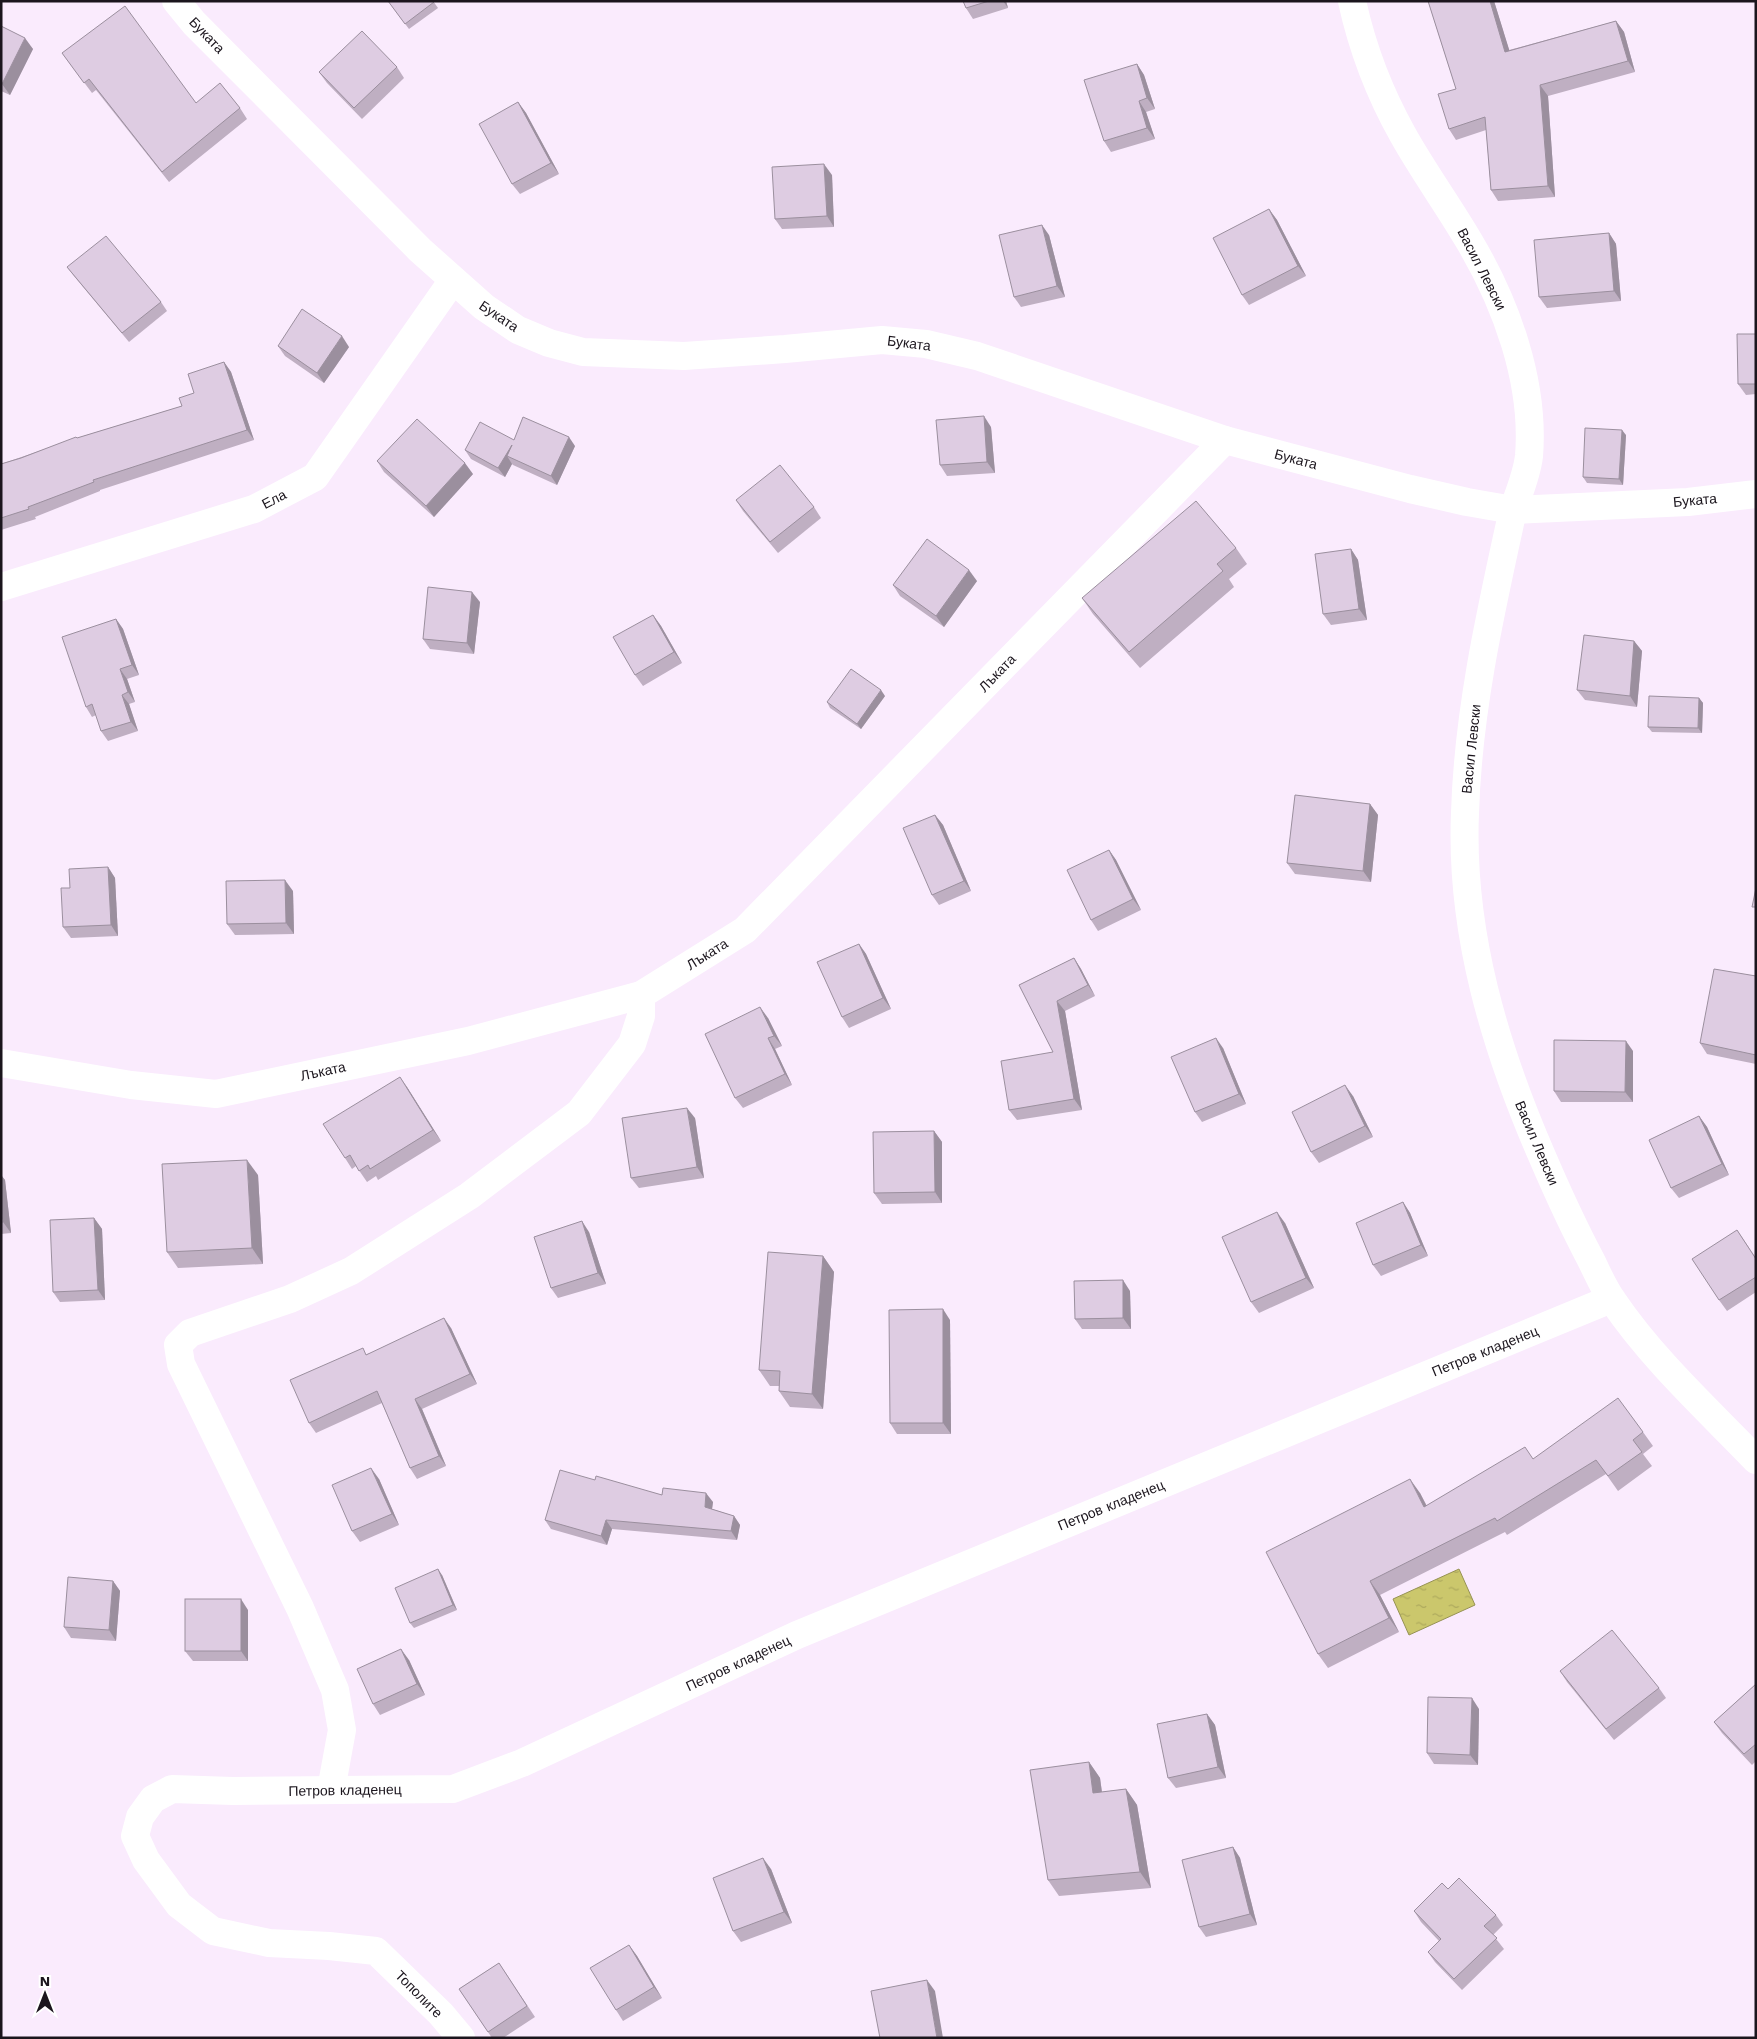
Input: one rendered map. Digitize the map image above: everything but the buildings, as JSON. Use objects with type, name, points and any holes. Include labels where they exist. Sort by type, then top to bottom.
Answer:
[{"type":"street","name":"Буката","points":[[176,1],[194,23],[420,250],[484,307],[518,330],[549,343],[583,352],[684,356],[882,340],[926,344],[977,356],[1225,440],[1410,489],[1512,510],[1688,502],[1756,494]]},
{"type":"street","name":"Васил Левски","points":[[1352,1],[1372,69],[1402,134],[1469,241],[1493,285],[1515,340],[1530,422],[1529,457],[1522,486],[1512,510],[1479,667],[1468,758],[1464,815],[1469,906],[1486,1000],[1518,1101],[1577,1233],[1611,1299],[1639,1336],[1756,1460]]},
{"type":"street","name":"Ела","points":[[1,587],[254,509],[315,477],[453,280]]},
{"type":"street","name":"Лъката","points":[[1,1063],[131,1086],[216,1094],[468,1041],[641,995],[745,930],[1225,440]]},
{"type":"street","points":[[331,1790],[342,1730],[335,1690],[300,1608],[181,1364],[178,1345],[190,1333],[290,1299],[351,1271],[469,1196],[579,1113],[632,1044],[641,1016],[641,995]]},
{"type":"street","name":"Петров кладенец","points":[[376,1951],[329,1946],[269,1944],[213,1931],[179,1905],[146,1860],[135,1836],[140,1816],[153,1799],[172,1789],[232,1791],[453,1789],[522,1763],[797,1635],[1611,1299]]},
{"type":"street","name":"Тополите","points":[[376,1951],[440,2014],[461,2038]]},
{"type":"water","points":[[1459,1569],[1475,1605],[1409,1635],[1393,1599]]}]
